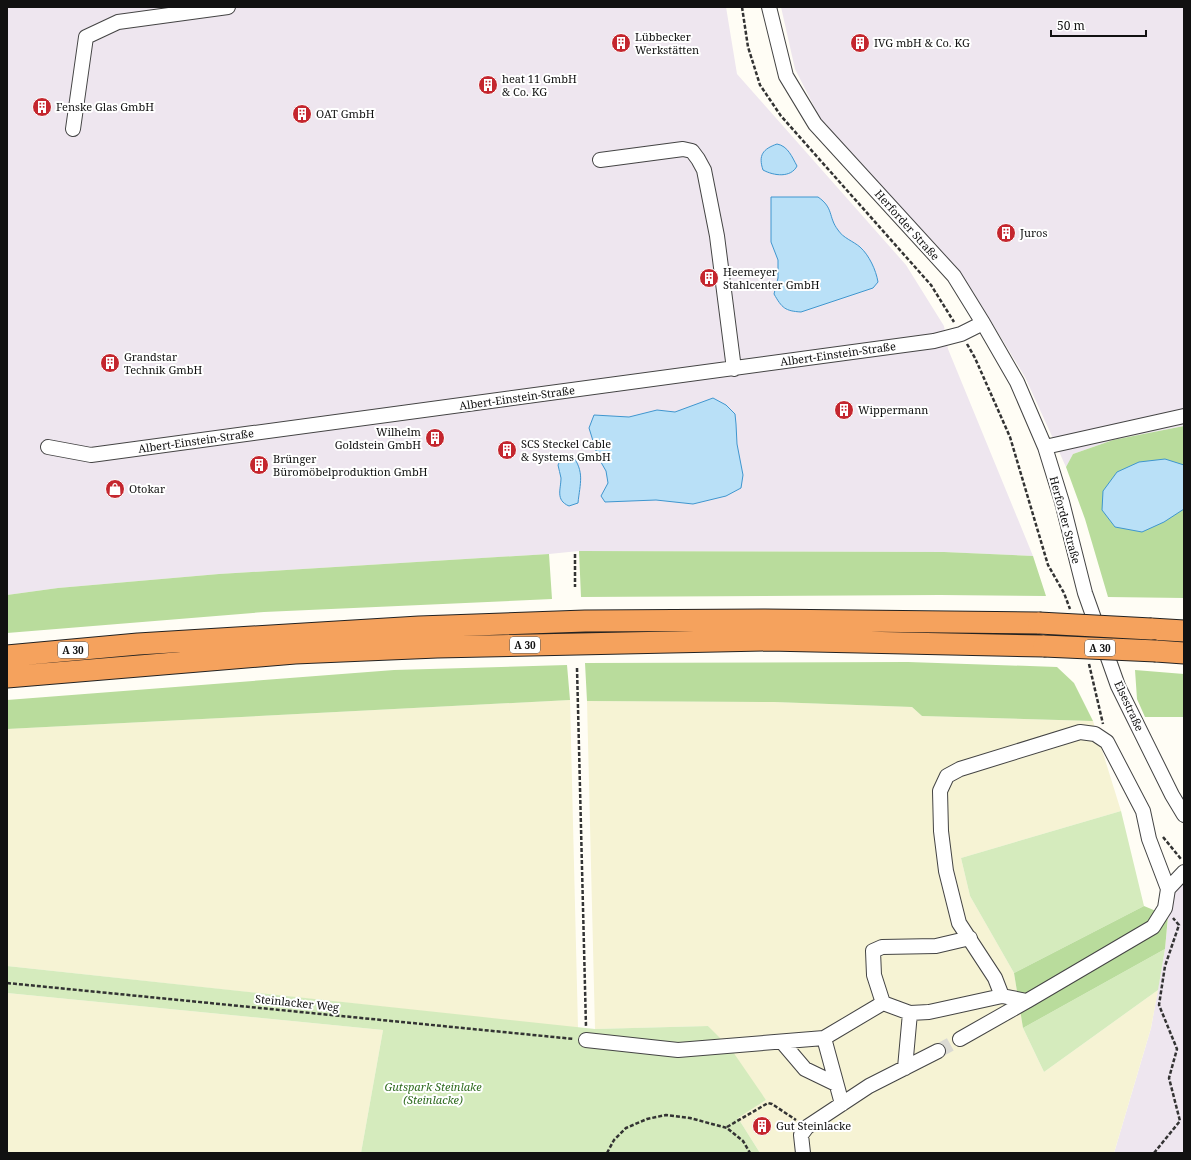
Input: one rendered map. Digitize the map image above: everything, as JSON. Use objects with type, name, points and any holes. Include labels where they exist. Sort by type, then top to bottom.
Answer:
[{"type":"highway","name":"A 30","points":[[7,656],[138,644],[419,627],[585,621],[765,620],[1039,623],[1184,631]]},
{"type":"highway","name":"A 30","points":[[7,677],[296,652],[437,647],[768,640],[1044,646],[1184,653]]},
{"type":"street","points":[[73,129],[86,37],[118,22],[228,7]]},
{"type":"street","name":"Herforder Straße","points":[[769,7],[786,76],[815,124],[954,276],[983,322],[1017,382],[1045,447],[1062,502],[1085,593]]},
{"type":"street","points":[[600,160],[683,149],[692,151],[698,159],[704,170],[717,236],[734,369]]},
{"type":"street","name":"Albert-Einstein-Straße","points":[[48,447],[91,455],[934,341],[961,334],[983,322]]},
{"type":"street","points":[[1045,447],[1184,416]]},
{"type":"street","name":"Elsestraße","points":[[1085,593],[1118,686],[1172,795],[1184,815]]},
{"type":"street","points":[[960,1039],[1153,927],[1165,908],[1168,889],[1149,839],[1143,811],[1108,742],[1095,734],[1080,732],[960,769],[947,776],[940,791],[941,831],[946,871],[960,923],[995,978],[1002,996]]},
{"type":"street","points":[[1168,889],[1184,872]]},
{"type":"street","points":[[970,938],[936,946],[882,947],[873,951],[874,975],[883,1002],[910,1013],[929,1012],[1002,996],[1027,1001]]},
{"type":"street","points":[[586,1040],[678,1050],[824,1038],[883,1002]]},
{"type":"street","points":[[905,1068],[910,1013]]},
{"type":"street","points":[[824,1038],[842,1104]]},
{"type":"street","points":[[782,1042],[805,1069],[836,1084]]},
{"type":"street","points":[[803,1153],[801,1136],[807,1127],[869,1086],[938,1051]]},
{"type":"path","points":[[742,7],[748,47],[760,85],[781,116],[931,285],[975,358],[1010,437],[1048,565],[1064,593],[1070,610]]},
{"type":"path","points":[[574,554],[575,587]]},
{"type":"path","points":[[1089,662],[1108,742]]},
{"type":"path","points":[[577,668],[586,1040]]},
{"type":"path","points":[[1154,1153],[1180,1121],[1169,1078],[1177,1049],[1159,1005],[1165,966],[1179,925],[1165,908]]},
{"type":"path","name":"Steinlacker Weg","points":[[7,983],[586,1040]]},
{"type":"path","points":[[726,1128],[768,1103],[772,1104],[807,1127]]},
{"type":"path","points":[[607,1153],[614,1140],[626,1128],[648,1119],[666,1115],[690,1118],[726,1128],[743,1141],[750,1153]]},
{"type":"shaded area","points":[[7,7],[726,7],[737,74],[906,265],[944,326],[948,349],[1033,556],[944,552],[579,551],[219,574],[58,588],[7,595]]},
{"type":"shaded area","points":[[781,7],[1184,7],[1184,426],[1113,440],[1073,454],[1066,467],[1025,377],[972,290],[957,270],[822,122],[795,69]]},
{"type":"shaded area","points":[[570,700],[578,1028],[7,966],[7,729]]},
{"type":"shaded area","points":[[587,701],[774,702],[912,707],[922,716],[1093,721],[1121,811],[961,858],[970,896],[1014,973],[1023,1028],[1044,1072],[1158,990],[1151,1028],[1114,1153],[760,1153],[738,1118],[766,1100],[708,1026],[595,1029]]},
{"type":"shaded area","points":[[1184,881],[1184,1153],[1114,1153],[1151,1028],[1165,949],[1170,899],[1178,885]]},
{"type":"shaded area","points":[[7,993],[383,1030],[361,1153],[7,1153]]},
{"type":"green space","points":[[1184,426],[1184,598],[1108,597],[1085,519],[1066,467],[1073,454],[1113,440]]},
{"type":"green space","points":[[579,551],[944,552],[1033,556],[1046,596],[940,595],[581,597]]},
{"type":"green space","points":[[549,554],[552,599],[264,612],[7,633],[7,595],[58,588],[219,574]]},
{"type":"green space","points":[[908,662],[1057,667],[1074,683],[1093,721],[922,716],[912,707],[774,702],[587,701],[585,663]]},
{"type":"green space","points":[[567,665],[570,700],[7,729],[7,700],[394,670]]},
{"type":"green space","points":[[1135,670],[1184,674],[1184,717],[1145,717],[1137,699]]},
{"type":"green space","points":[[1121,811],[1144,906],[1014,973],[970,896],[961,858]]},
{"type":"green space","points":[[1144,906],[1168,916],[1165,949],[1023,1028],[1014,973]]},
{"type":"green space","points":[[1165,949],[1158,990],[1044,1072],[1023,1028]]},
{"type":"green space","name":"Gutspark Steinlake (Steinlacke)","points":[[7,966],[595,1029],[708,1026],[731,1049],[766,1100],[738,1118],[760,1153],[361,1153],[383,1030],[7,993]]},
{"type":"water","points":[[777,144],[787,149],[797,166],[791,173],[777,175],[763,170],[761,160],[763,153],[768,148]]},
{"type":"water","points":[[771,197],[818,197],[823,201],[829,209],[833,221],[840,233],[860,247],[869,258],[878,282],[873,288],[801,312],[791,311],[784,308],[774,294],[778,278],[778,260],[771,242]]},
{"type":"water","points":[[713,398],[726,405],[735,414],[737,444],[743,475],[741,488],[726,496],[693,504],[656,500],[605,502],[601,496],[608,483],[606,471],[598,457],[589,428],[594,415],[629,417],[657,410],[675,412]]},
{"type":"water","points":[[572,455],[576,461],[581,478],[578,503],[569,506],[562,501],[560,497],[561,478],[558,465],[562,457]]},
{"type":"water","points":[[1165,459],[1184,465],[1184,509],[1164,522],[1142,532],[1115,527],[1102,510],[1103,491],[1117,472],[1139,462]]},
{"type":"tunnel","points":[[938,1051],[960,1039]]},
{"type":"place","name":"Lübbecker Werkstätten","points":[[621,43]]},
{"type":"place","name":"IVG mbH & Co. KG","points":[[860,43]]},
{"type":"place","name":"heat 11 GmbH & Co. KG","points":[[488,85]]},
{"type":"place","name":"Fenske Glas GmbH","points":[[42,107]]},
{"type":"place","name":"OAT GmbH","points":[[302,114]]},
{"type":"place","name":"Juros","points":[[1006,233]]},
{"type":"place","name":"Heemeyer Stahlcenter GmbH","points":[[709,278]]},
{"type":"place","name":"Grandstar Technik GmbH","points":[[110,363]]},
{"type":"place","name":"Wippermann","points":[[844,410]]},
{"type":"place","name":"Wilhelm Goldstein GmbH","points":[[435,438]]},
{"type":"place","name":"SCS Steckel Cable & Systems GmbH","points":[[507,450]]},
{"type":"place","name":"Brünger Büromöbelproduktion GmbH","points":[[259,465]]},
{"type":"place","name":"Otokar","points":[[115,489]]},
{"type":"place","name":"Gut Steinlacke","points":[[762,1126]]}]
